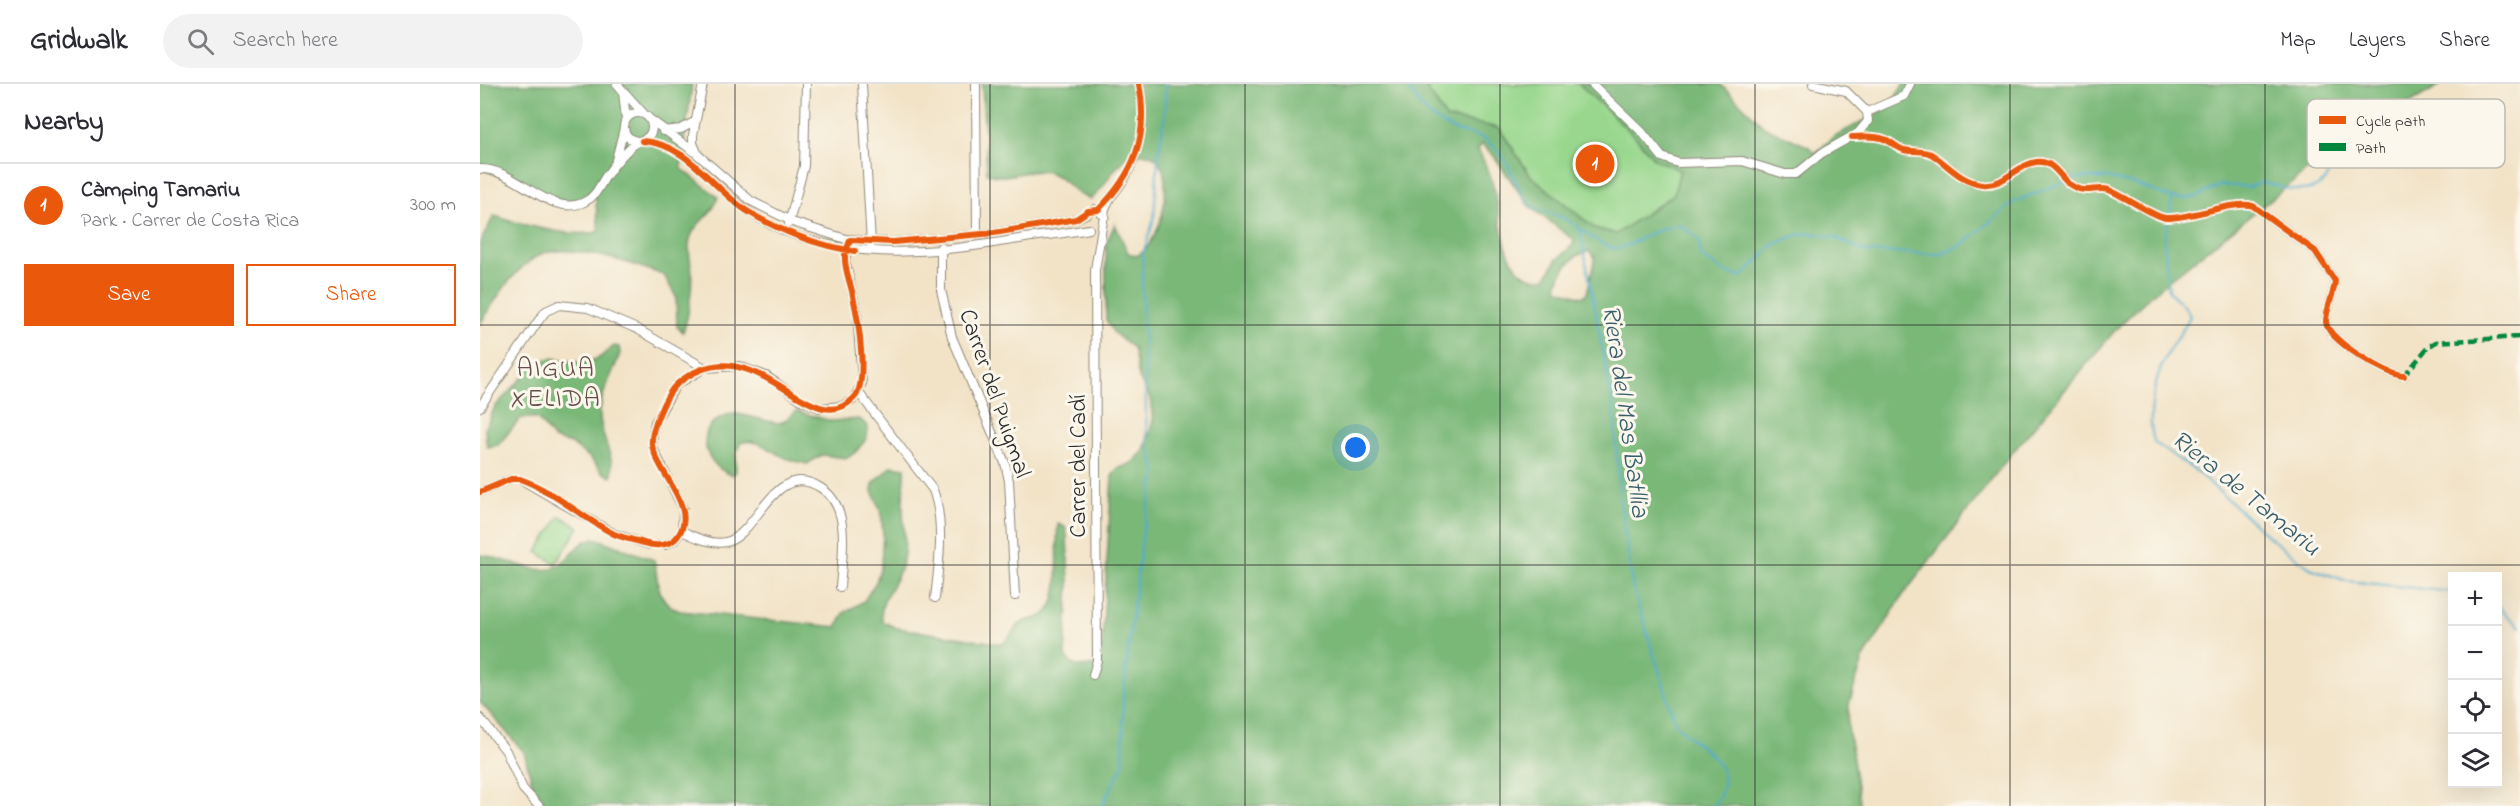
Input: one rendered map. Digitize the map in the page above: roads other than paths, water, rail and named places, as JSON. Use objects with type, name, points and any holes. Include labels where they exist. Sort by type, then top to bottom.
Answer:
[{"type":"street","points":[[617,84],[663,131],[699,156],[751,201],[790,221],[850,240],[871,242],[977,235],[1076,219],[1088,211],[1098,210],[1129,172],[1137,153],[1142,131],[1139,84]]},
{"type":"street","points":[[699,156],[693,143],[703,84]]},
{"type":"street","points":[[786,230],[804,166],[806,84]]},
{"type":"street","points":[[862,84],[872,252]]},
{"type":"street","points":[[976,84],[977,235]]},
{"type":"street","points":[[1592,84],[1642,132],[1662,157],[1678,163],[1743,161],[1785,174],[1796,174],[1821,153],[1852,137],[1868,121],[1867,112],[1846,91],[1813,84]]},
{"type":"street","points":[[1867,112],[1904,96],[1910,84]]},
{"type":"street","points":[[623,92],[628,137],[639,141],[656,142],[677,151],[745,210],[786,230],[848,250],[872,252],[941,249],[1089,229],[1098,230],[1103,226],[1110,198]]},
{"type":"street","points":[[615,165],[625,123],[635,113],[648,117]]},
{"type":"street","points":[[480,169],[489,168],[511,177],[548,201],[577,205],[595,194],[615,165],[639,141],[652,133],[648,117]]},
{"type":"street","points":[[663,131],[681,129],[696,121]]},
{"type":"street","points":[[1852,137],[1875,136],[1901,149],[1930,154],[1965,180],[1981,184],[1996,184],[2026,166],[2042,162],[2058,170],[2074,187],[2089,192],[2102,188],[2109,190],[2164,218],[2242,205],[2253,206],[2315,251],[2335,281],[2326,324],[2333,336],[2393,374],[2404,376]]},
{"type":"street","points":[[1098,210],[1105,216]]},
{"type":"street","points":[[1088,211],[1083,220],[1089,229]]},
{"type":"street","name":"Carrer del Cadí","points":[[1096,255],[1103,226]]},
{"type":"street","name":"Carrer del Cadí","points":[[1089,229],[1095,242],[1096,255],[1097,660],[1093,675]]},
{"type":"street","name":"Carrer del Puigmal","points":[[940,239],[941,290],[952,337],[1005,463],[1009,481],[1015,596]]},
{"type":"street","points":[[480,492],[511,478],[520,479],[615,534],[649,545],[665,545],[675,540],[682,531],[683,509],[652,446],[655,423],[676,385],[705,368],[739,366],[752,369],[819,408],[843,406],[859,393],[862,383],[857,313],[845,260],[850,240]]},
{"type":"street","points":[[480,407],[546,311],[560,305],[597,311],[705,368]]},
{"type":"street","points":[[859,393],[920,472],[936,497],[938,504],[938,570],[935,598]]},
{"type":"street","points":[[682,531],[703,540],[726,542],[742,531],[780,489],[794,483],[807,483],[821,488],[834,500],[839,514],[843,534],[840,587]]},
{"type":"street","points":[[480,718],[506,751],[523,789],[539,806]]},
{"type":"waterway","points":[[1102,806],[1123,764],[1123,698],[1131,625],[1143,530],[1156,473],[1147,440],[1142,286],[1143,254],[1154,219],[1158,157],[1165,112],[1165,84]]},
{"type":"waterway","name":"Riera de Tamariu","points":[[1408,84],[1416,100],[1436,120],[1451,129],[1483,138],[1493,146],[1504,159],[1526,201],[1536,208],[1563,218],[1600,243],[1614,248],[1626,246],[1662,229],[1682,226],[1699,240],[1701,257],[1728,274],[1743,276],[1773,245],[1797,235],[1810,233],[1834,237],[1866,252],[1942,254],[1963,244],[2014,202],[2064,182]]},
{"type":"waterway","points":[[2069,180],[2107,178],[2137,185],[2172,198],[2185,199],[2199,196],[2221,185],[2249,187],[2264,182],[2288,189],[2304,190],[2320,185],[2326,180],[2329,168]]},
{"type":"waterway","name":"Riera de Tamariu","points":[[2172,199],[2164,242],[2169,291],[2185,307],[2190,316],[2166,356],[2158,376],[2151,411],[2152,434],[2155,443],[2200,474],[2270,538],[2310,568],[2347,581],[2448,592]]},
{"type":"waterway","name":"Riera del Mas Batllia","points":[[1580,229],[1613,406],[1620,499],[1633,588],[1675,722],[1720,767],[1723,778],[1722,791],[1714,806]]},
{"type":"waterway","name":"Riera de Tamariu","points":[[2502,611],[2520,627]]},
{"type":"place","name":"Càmping Tamariu","points":[[1595,164]]},
{"type":"district","name":"AIGUA XELIDA","points":[[556,382]]}]
